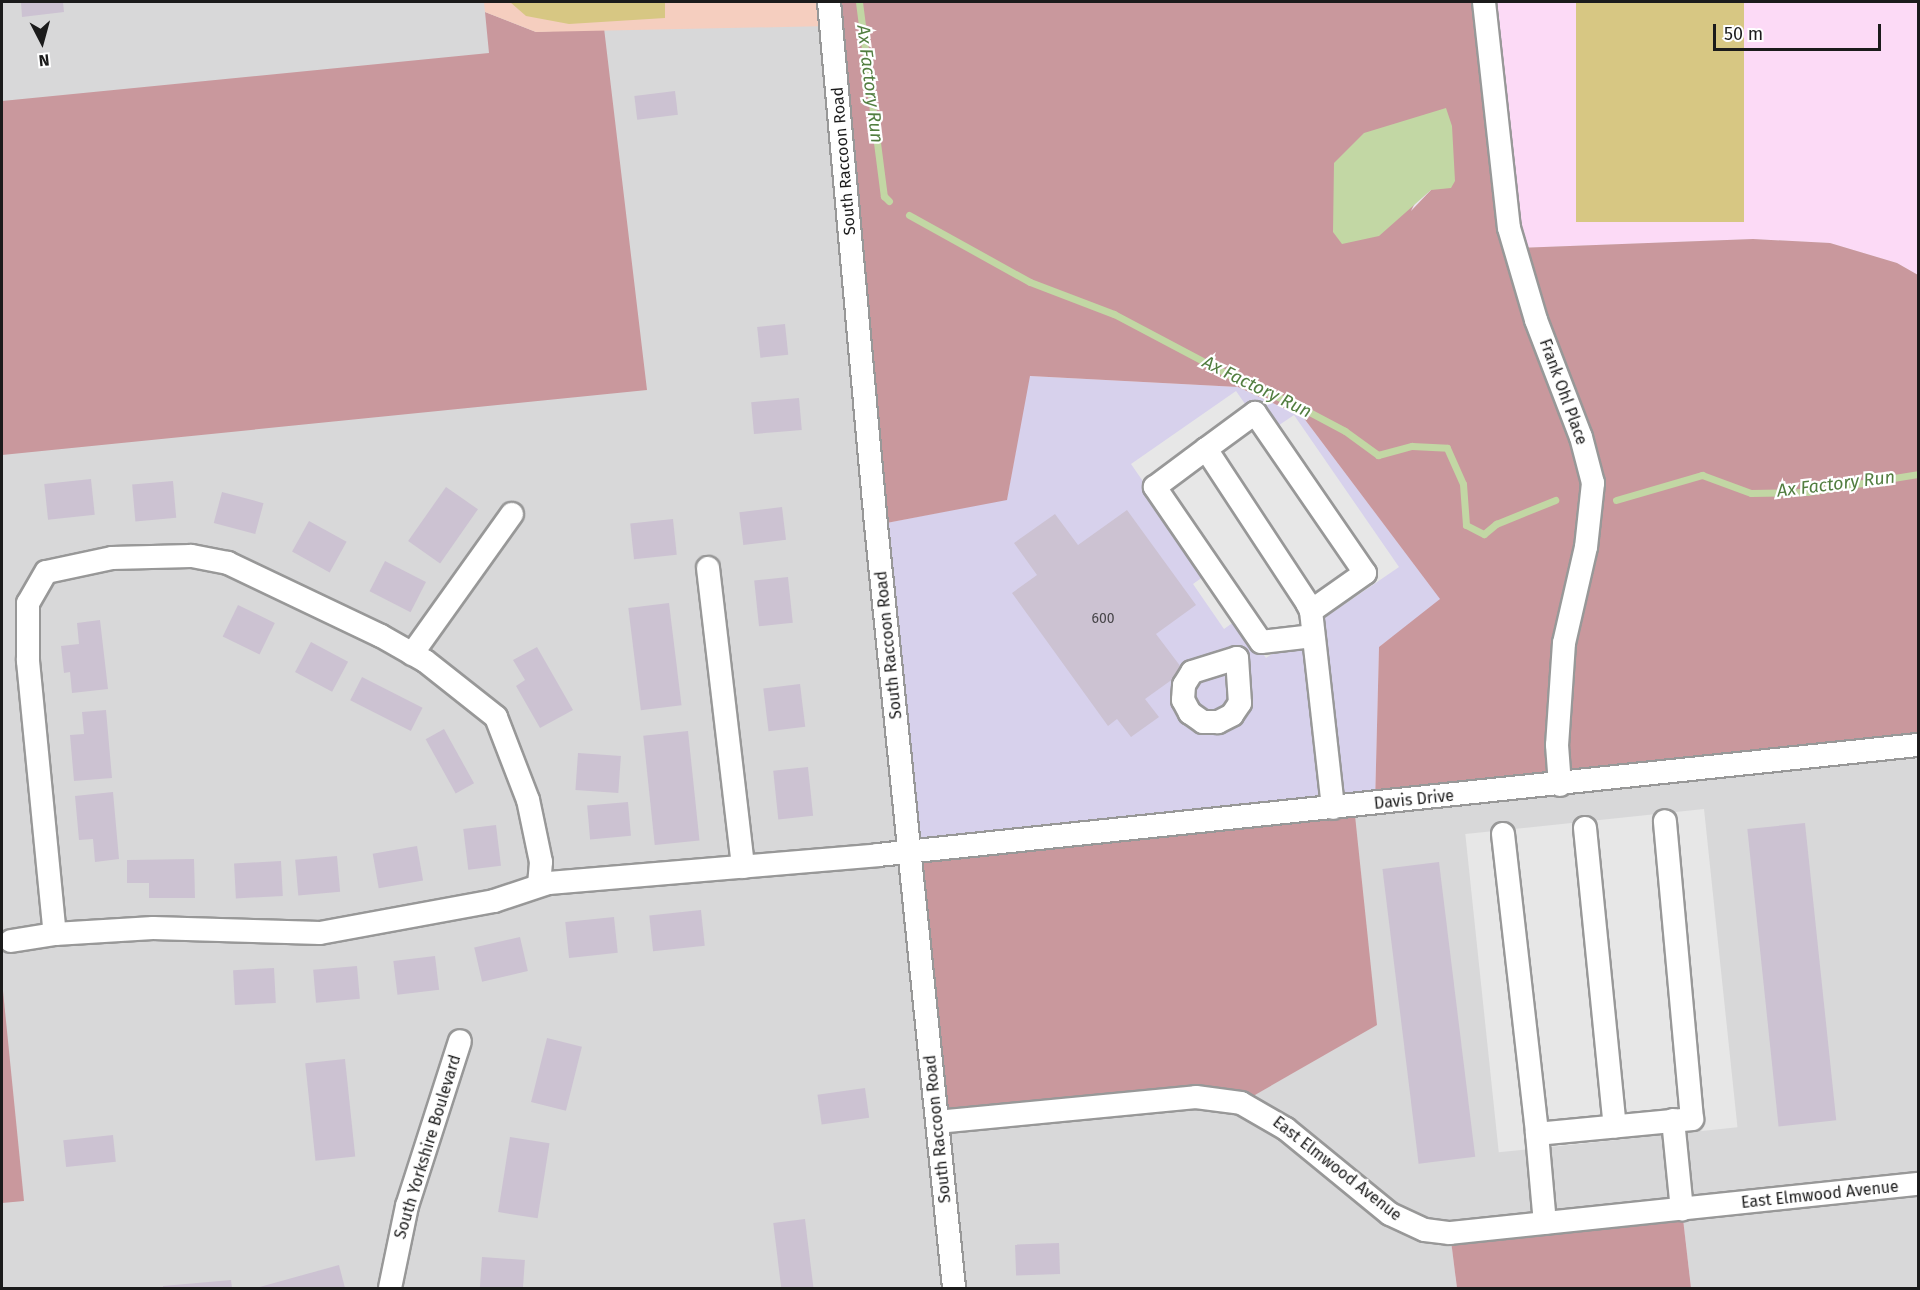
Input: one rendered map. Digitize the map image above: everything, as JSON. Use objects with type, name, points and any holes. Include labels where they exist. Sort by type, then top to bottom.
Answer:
[{"type":"street","name":"South Raccoon Road","points":[[829,2],[909,851],[954,1288]]},
{"type":"street","name":"Frank Ohl Place","points":[[1484,2],[1509,228],[1536,321],[1581,437],[1593,483],[1586,547],[1564,643],[1557,745],[1560,785]]},
{"type":"street","points":[[1261,642],[1155,487],[1256,413],[1365,573],[1311,611]]},
{"type":"street","points":[[1206,449],[1311,611],[1333,808]]},
{"type":"street","points":[[412,654],[512,514]]},
{"type":"street","points":[[55,934],[28,661],[28,603],[46,572],[112,558],[191,556],[228,563],[412,654],[496,717],[528,800],[541,862],[539,885]]},
{"type":"street","points":[[708,568],[743,867]]},
{"type":"street","points":[[1237,658],[1261,642],[1313,636]]},
{"type":"street","name":"Davis Drive","points":[[10,940],[55,934],[153,928],[320,933],[484,903],[539,885],[909,851],[1560,785],[1918,745]]},
{"type":"street","points":[[1537,1134],[1692,1119],[1665,821]]},
{"type":"street","points":[[1585,828],[1615,1126]]},
{"type":"street","points":[[1503,834],[1545,1223]]},
{"type":"street","name":"South Yorkshire Boulevard","points":[[390,1288],[407,1206],[460,1041]]},
{"type":"street","name":"East Elmwood Avenue","points":[[937,1122],[1214,1098],[1241,1103],[1268,1115],[1390,1214],[1410,1225],[1450,1233],[1918,1184]]},
{"type":"street","points":[[1673,1120],[1682,1210]]},
{"type":"shaded area","points":[[2,2],[829,2],[909,851],[1918,745],[1918,1288],[1691,1288],[1682,1210],[1450,1233],[1457,1288],[2,1288]]},
{"type":"shaded area","points":[[484,2],[828,2],[831,26],[536,32],[485,12]]},
{"type":"shaded area","points":[[510,2],[665,2],[665,18],[569,24],[526,16]]},
{"type":"shaded area","points":[[828,2],[1484,2],[1515,248],[1753,239],[1830,243],[1897,263],[1918,275],[1918,745],[1375,804],[1379,647],[1440,599],[1303,417],[1238,387],[1030,376],[1007,500],[876,525]],"holes":[[[1452,126],[1431,190],[1411,211]]]},
{"type":"shaded area","points":[[1484,2],[1918,2],[1918,275],[1897,263],[1830,243],[1753,239],[1515,248]]},
{"type":"shaded area","points":[[1576,2],[1744,2],[1744,222],[1576,222]]},
{"type":"shaded area","points":[[485,12],[536,32],[604,28],[647,390],[2,455],[2,101],[489,53]]},
{"type":"shaded area","points":[[1446,108],[1452,126],[1455,181],[1451,188],[1431,190],[1379,236],[1342,244],[1333,232],[1334,163],[1364,133]]},
{"type":"shaded area","points":[[1029,376],[1238,387],[1303,417],[1441,600],[1379,647],[1375,804],[909,851],[876,525],[1007,499]]},
{"type":"shaded area","points":[[1236,391],[1266,434],[1294,415],[1399,567],[1266,658],[1238,619],[1224,629],[1193,584],[1207,574],[1131,464]]},
{"type":"shaded area","points":[[1354,806],[1377,1025],[1241,1103],[937,1122],[909,851]]},
{"type":"shaded area","points":[[1704,809],[1737,1127],[1499,1152],[1465,834]]},
{"type":"shaded area","points":[[2,981],[24,1201],[2,1203]]},
{"type":"shaded area","points":[[1682,1210],[1691,1288],[1457,1288],[1450,1233]]},
{"type":"building","points":[[21,2],[63,2],[64,12],[22,17]]},
{"type":"building","points":[[675,91],[678,115],[637,120],[634,96]]},
{"type":"building","points":[[785,324],[788,355],[760,358],[757,327]]},
{"type":"building","points":[[799,398],[802,430],[754,434],[751,402]]},
{"type":"building","points":[[91,479],[95,515],[48,520],[44,484]]},
{"type":"building","points":[[173,481],[176,518],[135,521],[132,485]]},
{"type":"building","points":[[446,487],[478,509],[440,563],[408,541]]},
{"type":"building","points":[[222,492],[264,503],[255,534],[214,523]]},
{"type":"building","points":[[782,507],[786,540],[743,545],[739,512]]},
{"type":"building","points":[[1127,510],[1196,605],[1156,634],[1184,671],[1145,699],[1159,717],[1131,737],[1117,719],[1108,726],[1012,593],[1037,575],[1014,543],[1055,514],[1078,545]]},
{"type":"building","points":[[673,519],[677,555],[634,559],[630,523]]},
{"type":"building","points":[[309,521],[347,542],[330,572],[292,552]]},
{"type":"building","points":[[385,561],[426,582],[411,612],[370,591]]},
{"type":"building","points":[[788,577],[793,623],[759,626],[754,581]]},
{"type":"building","points":[[669,603],[682,705],[641,710],[628,608]]},
{"type":"building","points":[[238,605],[275,623],[260,654],[223,636]]},
{"type":"building","points":[[100,620],[108,689],[72,693],[70,672],[64,673],[61,646],[79,644],[77,623]]},
{"type":"building","points":[[311,642],[348,662],[332,692],[295,672]]},
{"type":"building","points":[[537,647],[573,710],[540,728],[516,686],[525,680],[513,660]]},
{"type":"building","points":[[362,677],[423,708],[411,731],[350,700]]},
{"type":"building","points":[[800,684],[805,727],[769,731],[763,689]]},
{"type":"building","points":[[106,710],[112,778],[74,781],[70,735],[84,734],[82,712]]},
{"type":"building","points":[[444,729],[474,783],[456,793],[426,739]]},
{"type":"building","points":[[688,731],[699,840],[655,845],[643,736]]},
{"type":"building","points":[[578,753],[621,756],[618,793],[575,790]]},
{"type":"building","points":[[808,767],[813,816],[778,819],[773,771]]},
{"type":"building","points":[[113,792],[119,859],[95,862],[93,839],[79,840],[75,796]]},
{"type":"building","points":[[628,802],[631,836],[590,839],[587,806]]},
{"type":"building","points":[[1805,823],[1836,1120],[1779,1126],[1747,829]]},
{"type":"building","points":[[496,825],[501,866],[468,870],[463,829]]},
{"type":"building","points":[[417,846],[423,880],[379,888],[373,854]]},
{"type":"building","points":[[337,856],[340,892],[298,896],[295,860]]},
{"type":"building","points":[[194,859],[195,898],[149,898],[149,883],[127,883],[127,860]]},
{"type":"building","points":[[281,861],[283,896],[236,898],[234,863]]},
{"type":"building","points":[[1439,862],[1475,1157],[1419,1164],[1382,869]]},
{"type":"building","points":[[701,910],[705,946],[653,951],[649,915]]},
{"type":"building","points":[[614,917],[618,953],[569,958],[565,922]]},
{"type":"building","points":[[520,937],[528,971],[482,982],[474,948]]},
{"type":"building","points":[[435,956],[439,990],[397,995],[393,961]]},
{"type":"building","points":[[357,966],[360,999],[316,1003],[313,970]]},
{"type":"building","points":[[274,968],[276,1003],[235,1005],[233,970]]},
{"type":"building","points":[[547,1038],[582,1047],[566,1111],[531,1102]]},
{"type":"building","points":[[345,1059],[355,1156],[315,1161],[305,1063]]},
{"type":"building","points":[[865,1088],[869,1118],[822,1124],[817,1095]]},
{"type":"building","points":[[113,1135],[116,1162],[66,1167],[63,1140]]},
{"type":"building","points":[[510,1137],[550,1143],[538,1218],[498,1212]]},
{"type":"building","points":[[805,1219],[813,1288],[781,1288],[773,1223]]},
{"type":"building","points":[[1059,1243],[1060,1274],[1016,1276],[1015,1245]]},
{"type":"building","points":[[482,1257],[525,1260],[523,1288],[480,1288]]},
{"type":"building","points":[[339,1265],[345,1288],[256,1288]]},
{"type":"building","points":[[231,1280],[232,1288],[163,1288],[163,1286]]},
{"type":"waterway","name":"Ax Factory Run","points":[[859,2],[884,196],[889,201]]},
{"type":"waterway","name":"Ax Factory Run","points":[[909,215],[1030,282],[1114,314],[1231,376],[1298,406],[1345,431],[1378,455],[1412,446],[1447,448],[1463,484],[1466,525],[1484,534],[1496,524],[1555,500]]},
{"type":"waterway","name":"Ax Factory Run","points":[[1616,500],[1702,475],[1751,493],[1807,492],[1918,474]]}]
